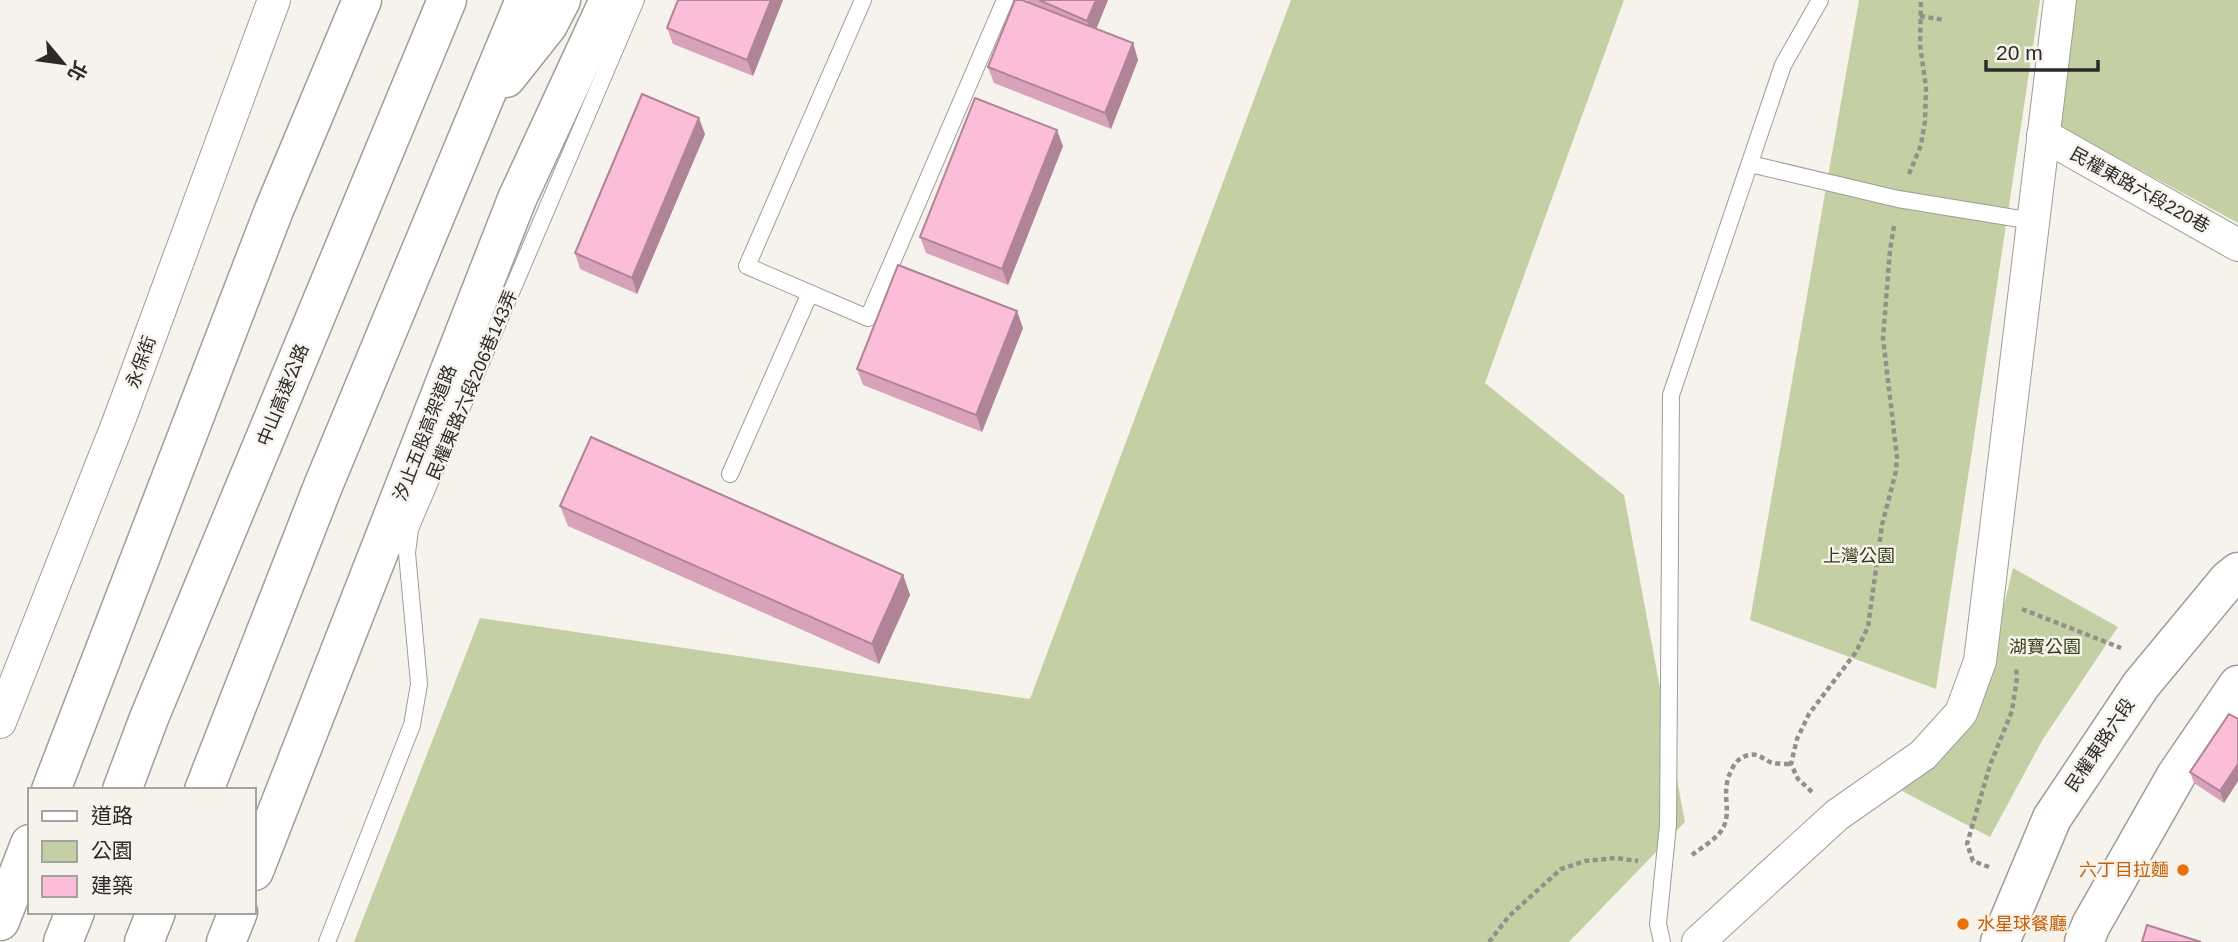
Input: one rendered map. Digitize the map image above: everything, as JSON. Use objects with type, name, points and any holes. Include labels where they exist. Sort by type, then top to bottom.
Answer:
[{"type":"main road","points":[[52,788],[274,210],[362,0]]},
{"type":"main road","name":"中山高速公路","points":[[123,788],[447,0]]},
{"type":"main road","points":[[205,788],[323,486],[525,0]]},
{"type":"main road","points":[[477,115],[548,25],[561,0]]},
{"type":"main road","name":"汐止五股高架道路","points":[[256,866],[517,200],[609,0]]},
{"type":"main road","name":"民權東路六段","points":[[2000,942],[2052,818],[2141,685],[2228,580],[2238,572]]},
{"type":"main road","points":[[2084,942],[2091,925],[2177,774],[2238,685]]},
{"type":"main road","points":[[0,921],[28,849]]},
{"type":"main road","points":[[63,942],[74,914]]},
{"type":"main road","points":[[144,942],[155,914]]},
{"type":"main road","points":[[226,942],[237,914]]},
{"type":"street","name":"永保街","points":[[0,722],[120,418],[274,0]]},
{"type":"street","points":[[1698,942],[1837,815],[1923,755],[1961,713],[1980,661],[2060,0]]},
{"type":"street","name":"民權東路六段220巷","points":[[2043,135],[2238,245]]},
{"type":"lane","name":"民權東路六段206巷143弄","points":[[327,942],[412,725],[419,684],[407,553],[410,529],[636,0]]},
{"type":"lane","points":[[863,0],[747,266],[867,318],[1005,0]]},
{"type":"lane","points":[[1662,942],[1658,924],[1668,825],[1671,395],[1783,65],[1820,0]]},
{"type":"lane","points":[[1750,164],[1898,198],[2033,221]]},
{"type":"lane","points":[[730,474],[810,293]]},
{"type":"path","points":[[1837,815],[1798,779],[1791,764],[1797,739],[1809,714],[1856,652],[1868,627],[1882,525],[1896,471],[1897,457],[1883,338],[1890,250],[1898,198],[1921,145],[1926,121],[1926,87],[1920,45],[1921,0]]},
{"type":"path","points":[[1920,16],[1944,19]]},
{"type":"path","points":[[1989,596],[2160,663]]},
{"type":"path","points":[[2016,667],[2012,711],[1990,765],[1967,844],[1973,861],[2025,883]]},
{"type":"path","points":[[1489,942],[1509,916],[1561,869],[1586,861],[1616,858],[1676,866],[1714,839],[1724,827],[1728,776],[1736,762],[1746,755],[1754,754],[1772,763],[1791,764]]},
{"type":"green space","points":[[1291,0],[1624,0],[1485,383],[1624,495],[1685,822],[1569,942],[354,942],[480,618],[1030,699]]},
{"type":"green space","name":"上灣公園","points":[[1859,0],[2040,0],[1936,689],[1750,620]]},
{"type":"green space","points":[[2076,0],[2238,0],[2238,223],[2057,125]]},
{"type":"green space","name":"湖寶公園","points":[[2013,568],[2118,627],[2043,739],[1990,837],[1902,791],[1976,720]]},
{"type":"building","points":[[678,0],[771,0],[747,60],[667,28]]},
{"type":"building","points":[[1015,0],[1022,0],[1133,43],[1105,113],[988,67]]},
{"type":"building","points":[[1039,0],[1096,0],[1087,21]]},
{"type":"building","points":[[642,94],[699,118],[632,278],[575,253]]},
{"type":"building","points":[[975,98],[1057,130],[1002,269],[920,237]]},
{"type":"building","points":[[898,265],[1017,311],[976,415],[857,369]]},
{"type":"building","points":[[591,437],[903,575],[872,644],[560,506]]},
{"type":"building","points":[[2229,714],[2238,719],[2238,764],[2220,791],[2190,772]]},
{"type":"building","points":[[2147,925],[2201,942],[2142,942]]},
{"type":"place","name":"六丁目拉麵","points":[[2183,870]]},
{"type":"place","name":"水星球餐廳","points":[[1963,924]]}]
